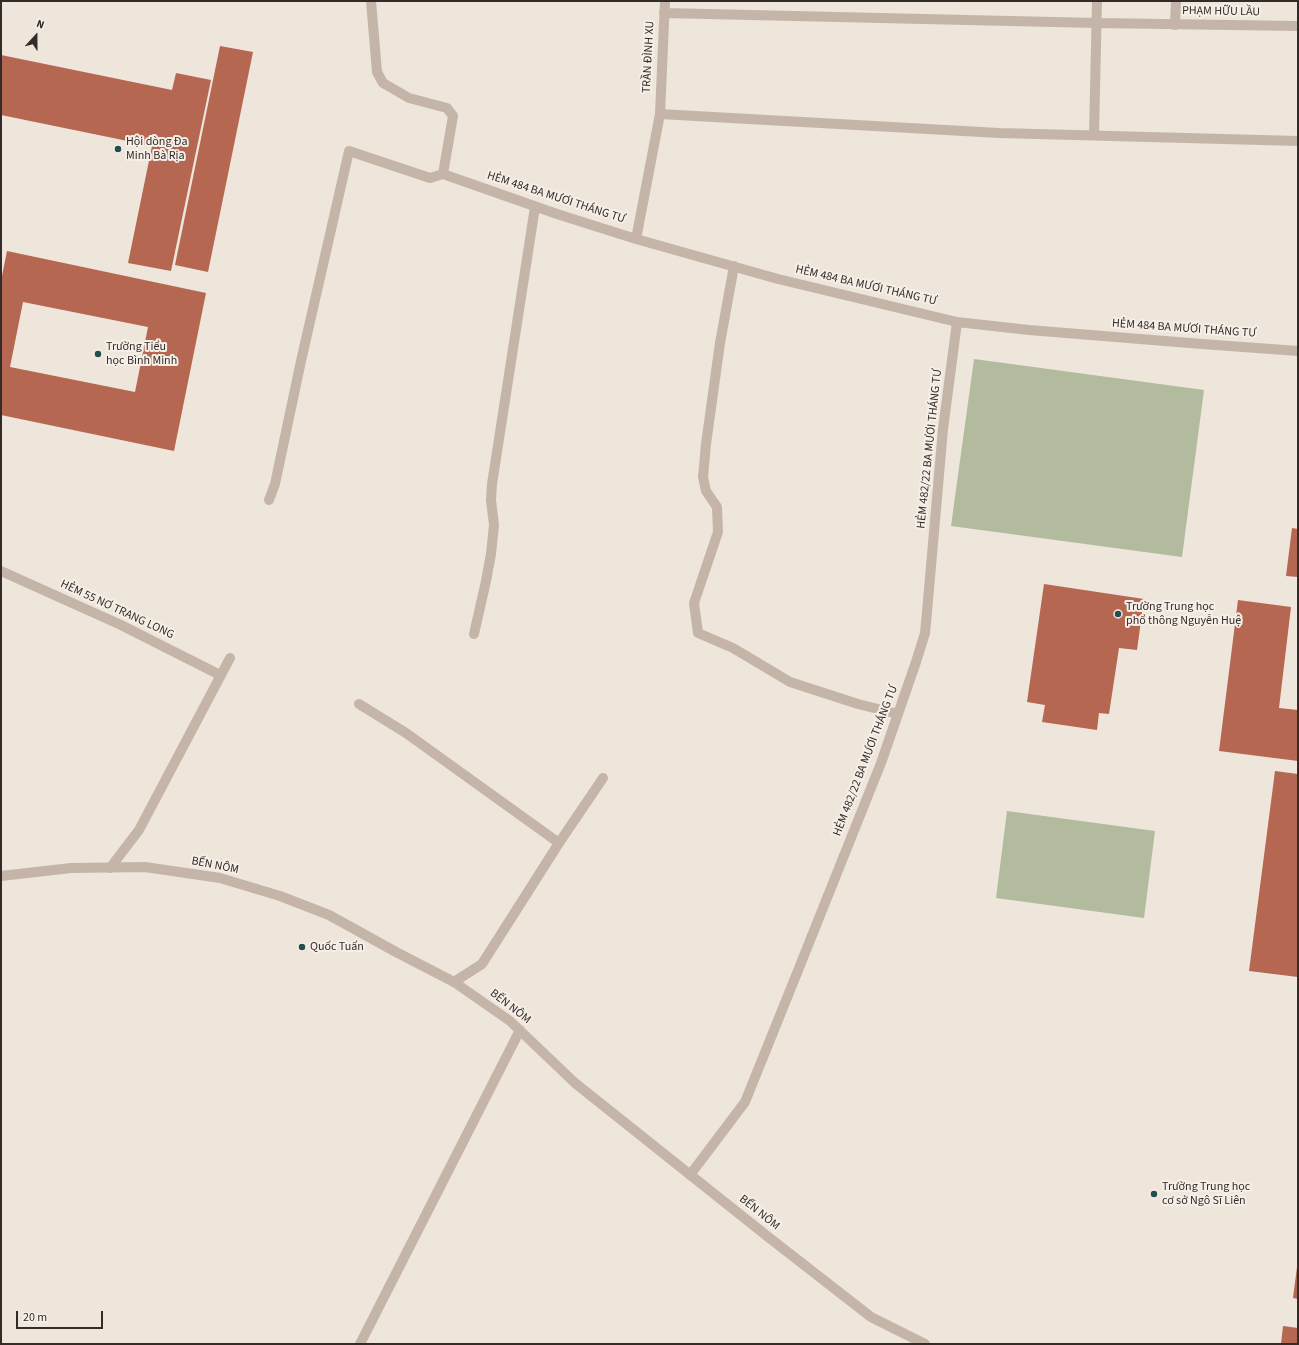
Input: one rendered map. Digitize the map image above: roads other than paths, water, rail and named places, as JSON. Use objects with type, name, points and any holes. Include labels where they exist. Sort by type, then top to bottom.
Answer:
[{"type":"street","points":[[268,500],[275,484],[300,361],[350,151],[430,178],[443,174],[453,116],[447,108],[409,98],[383,83],[377,72],[371,1]]},
{"type":"street","name":"TRẦN ĐÌNH XU","points":[[636,239],[660,114],[665,1]]},
{"type":"street","points":[[1094,135],[1097,1]]},
{"type":"street","points":[[1175,25],[1176,1]]},
{"type":"street","name":"PHẠM HỮU LẦU","points":[[664,13],[1097,24],[1298,26]]},
{"type":"street","points":[[660,114],[999,133],[1298,141]]},
{"type":"street","name":"HẺM 484 BA MƯƠI THÁNG TƯ","points":[[443,174],[636,239],[778,279],[957,322],[1029,330],[1298,351]]},
{"type":"street","points":[[474,634],[491,554],[494,525],[490,500],[492,484],[535,206]]},
{"type":"street","points":[[734,266],[720,343],[706,444],[703,477],[706,491],[717,507],[718,532],[694,603],[698,633],[733,648],[790,682],[858,704],[898,714]]},
{"type":"street","name":"HẺM 482/22 BA MƯƠI THÁNG TƯ","points":[[690,1175],[745,1102],[881,763],[916,662],[925,633],[943,428],[957,322]]},
{"type":"street","name":"HẺM 55 NƠ TRANG LONG","points":[[1,571],[121,625],[220,675]]},
{"type":"street","points":[[110,868],[139,830],[230,658]]},
{"type":"street","points":[[359,704],[406,733],[559,843]]},
{"type":"street","points":[[454,982],[482,964],[559,843],[603,778]]},
{"type":"street","name":"BẾN NÔM","points":[[1,876],[71,868],[146,867],[220,878],[280,896],[329,915],[454,982],[510,1021],[575,1083],[871,1318],[925,1344]]},
{"type":"street","points":[[360,1344],[520,1030]]},
{"type":"place","name":"Hội dòng Đa Minh Bà Rịa","points":[[118,149]]},
{"type":"place","name":"Trường Tiểu học Bình Minh","points":[[98,354]]},
{"type":"place","name":"Trường Trung học phổ thông Nguyễn Huệ","points":[[1118,614]]},
{"type":"place","name":"Quốc Tuấn","points":[[302,947]]},
{"type":"place","name":"Trường Trung học cơ sở Ngô Sĩ Liên","points":[[1154,1194]]}]
